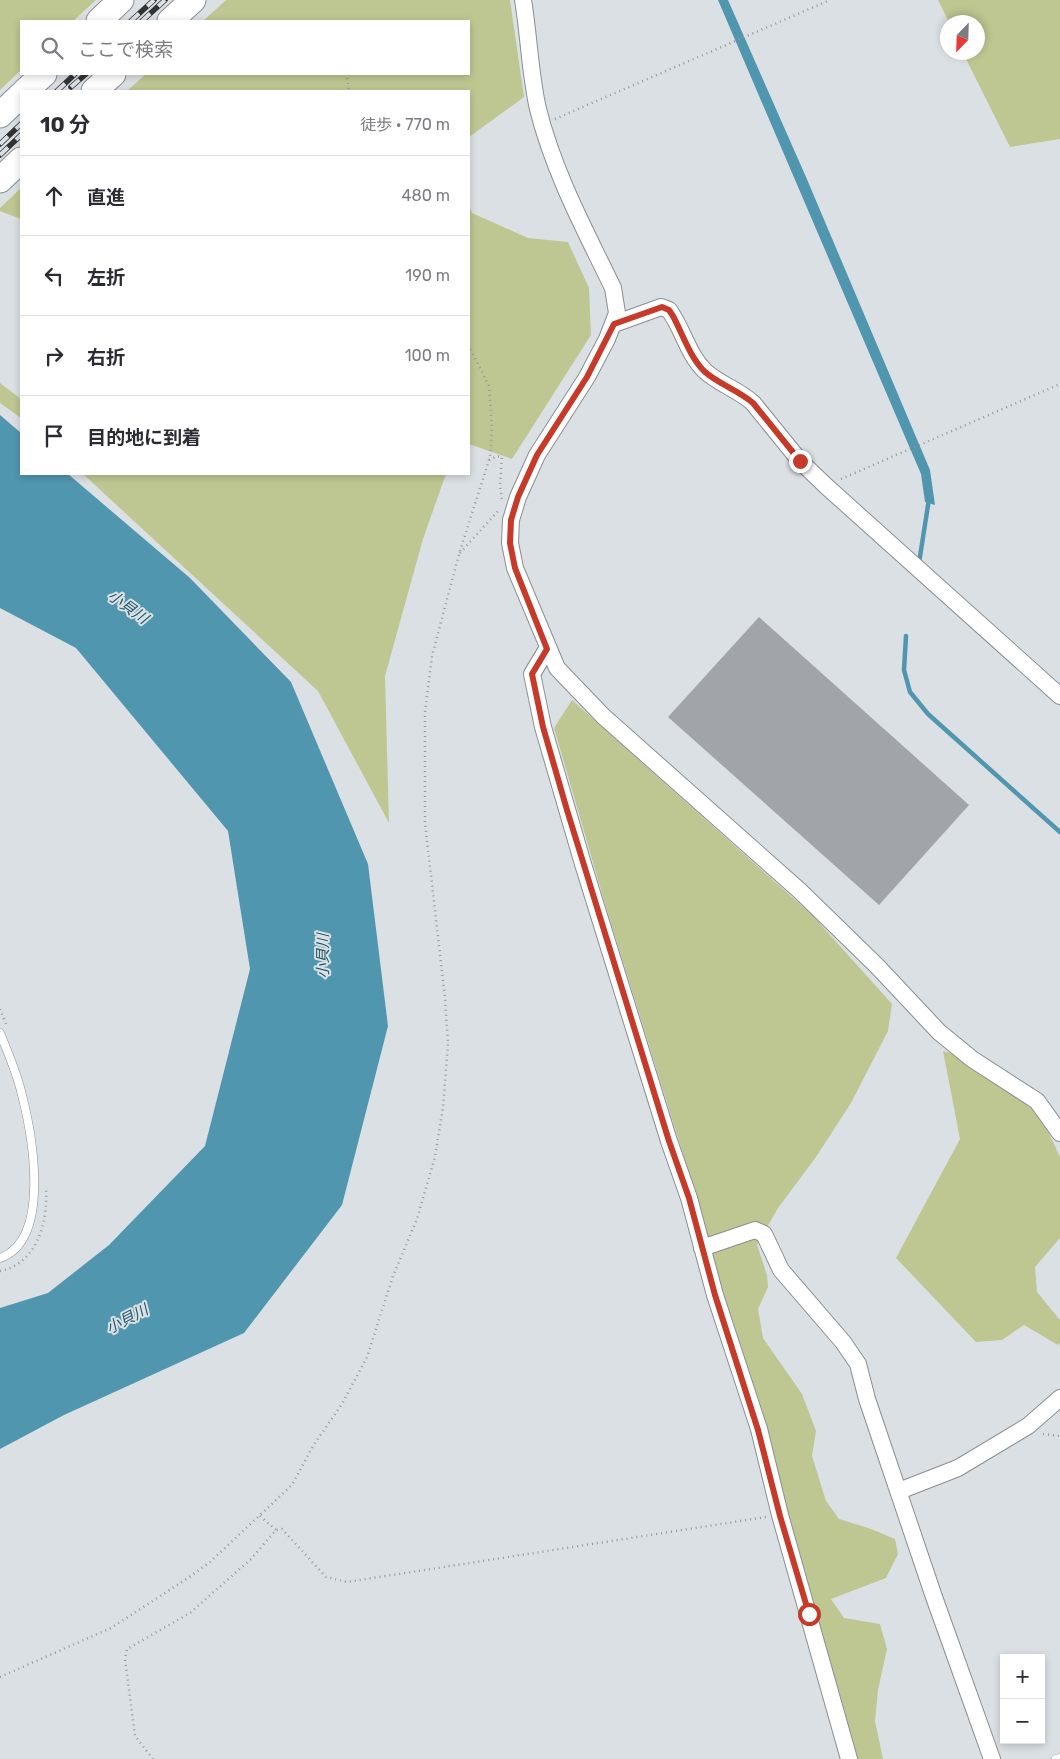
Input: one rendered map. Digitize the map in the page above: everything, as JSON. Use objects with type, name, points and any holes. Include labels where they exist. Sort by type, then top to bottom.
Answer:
[{"type":"main road","points":[[101,20],[122,0]]},
{"type":"main road","points":[[171,20],[193,0]]},
{"type":"main road","points":[[26,90],[43,75]]},
{"type":"main road","points":[[95,90],[112,75]]},
{"type":"main road","points":[[0,115],[20,96]]},
{"type":"main road","points":[[0,180],[20,161]]},
{"type":"street","points":[[523,0],[534,87],[543,125],[568,198],[613,288],[617,303],[614,324],[587,377],[537,455],[518,497],[511,520],[512,551],[515,568],[556,668],[578,691],[800,891],[877,966],[945,1037],[972,1059],[1037,1100],[1060,1133]]},
{"type":"street","points":[[614,324],[662,307],[669,310],[697,362],[705,371],[744,395],[753,403],[800,461],[826,486],[1060,696]]},
{"type":"street","points":[[547,649],[532,674],[543,727],[586,874],[669,1141],[689,1198],[715,1295],[758,1430],[780,1516],[849,1759]]},
{"type":"street","points":[[702,1248],[755,1230],[764,1234],[782,1270],[843,1342],[858,1364],[867,1399],[992,1759]]},
{"type":"street","points":[[899,1492],[958,1468],[1028,1426],[1060,1398]]},
{"type":"lane","points":[[0,1033],[17,1076],[24,1106],[32,1155],[34,1201],[32,1217],[25,1233],[14,1250],[0,1258]]},
{"type":"lane","points":[[1056,1759],[1060,1758]]},
{"type":"path","points":[[543,125],[830,0]]},
{"type":"path","points":[[347,78],[349,90]]},
{"type":"path","points":[[0,1677],[87,1639],[124,1620],[210,1562],[292,1484],[313,1446],[342,1404],[366,1357],[393,1276],[416,1219],[435,1157],[443,1107],[448,1044],[445,998],[425,823],[425,712],[432,656],[458,554],[490,458],[492,428],[488,386],[470,348]]},
{"type":"path","points":[[826,486],[911,447],[1060,384]]},
{"type":"path","points":[[490,458],[502,457],[500,486],[504,506]]},
{"type":"path","points":[[458,554],[504,506],[518,497]]},
{"type":"path","points":[[260,1516],[276,1530]]},
{"type":"path","points":[[153,1759],[135,1736],[125,1659],[127,1649],[190,1613],[251,1559],[276,1530],[282,1529],[326,1577],[346,1582],[780,1516]]},
{"type":"green space","points":[[0,0],[96,0],[74,20],[20,20],[20,71],[0,90]]},
{"type":"green space","points":[[226,0],[510,0],[524,97],[470,136],[470,90],[128,90],[145,75],[470,75],[470,20],[204,20]]},
{"type":"green space","points":[[938,0],[1060,0],[1060,139],[1010,147],[966,60],[985,60],[985,15],[946,15]]},
{"type":"green space","points":[[20,189],[20,219],[0,211],[0,208]]},
{"type":"green space","points":[[470,208],[472,213],[528,238],[568,242],[589,288],[591,335],[512,459],[470,444]]},
{"type":"green space","points":[[0,383],[20,398],[20,417],[0,403]]},
{"type":"green space","points":[[84,475],[446,475],[423,539],[385,676],[389,823],[318,691]]},
{"type":"green space","points":[[572,700],[813,916],[892,1004],[888,1031],[851,1103],[816,1157],[778,1208],[757,1245],[767,1275],[768,1287],[758,1309],[763,1338],[802,1394],[816,1431],[812,1456],[826,1501],[839,1519],[895,1539],[898,1554],[886,1578],[831,1599],[844,1618],[880,1624],[887,1649],[878,1690],[875,1721],[883,1759],[858,1759],[741,1346],[712,1263],[693,1186],[606,907],[554,728]]},
{"type":"green space","points":[[943,1051],[957,1055],[1038,1110],[1060,1157],[1060,1238],[1035,1267],[1037,1292],[1060,1320],[1060,1343],[1058,1345],[1024,1325],[1002,1340],[976,1342],[896,1258],[960,1139]]},
{"type":"water","points":[[718,0],[728,0],[806,177],[930,470],[935,505],[925,502],[921,474]]},
{"type":"water","name":"小貝川","points":[[0,415],[20,432],[20,475],[69,475],[190,578],[291,682],[368,864],[388,1026],[342,1205],[244,1333],[64,1415],[0,1449],[0,1308],[48,1293],[109,1245],[205,1146],[250,969],[228,831],[76,648],[0,608]]},
{"type":"building","points":[[759,617],[969,805],[879,905],[668,717]]},
{"type":"waterway","points":[[919,563],[929,499]]},
{"type":"waterway","points":[[906,636],[904,670],[910,692],[928,714],[1060,832]]},
{"type":"railway","points":[[132,20],[154,0]]},
{"type":"railway","points":[[143,20],[165,0]]},
{"type":"railway","points":[[58,90],[74,75]]},
{"type":"railway","points":[[71,87],[85,75]]},
{"type":"railway","points":[[0,144],[20,125]]},
{"type":"railway","points":[[0,155],[20,136]]},
{"type":"route","points":[[800,461],[772,429],[753,403],[744,395],[705,371],[697,362],[669,310],[662,307],[614,324],[587,377],[537,455],[518,497],[511,520],[510,543],[515,568],[529,598],[547,649],[532,674],[543,727],[627,1007],[689,1198],[715,1295],[743,1378],[780,1516],[809,1614]]}]
